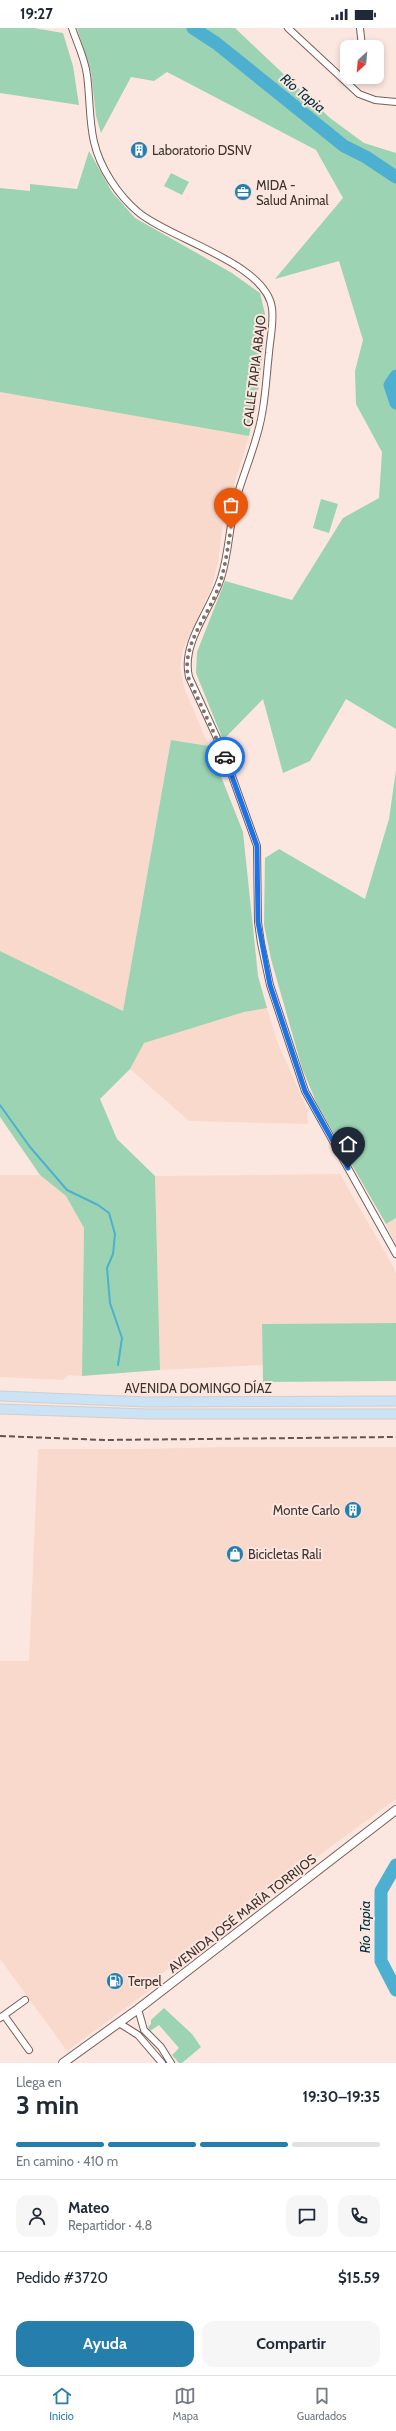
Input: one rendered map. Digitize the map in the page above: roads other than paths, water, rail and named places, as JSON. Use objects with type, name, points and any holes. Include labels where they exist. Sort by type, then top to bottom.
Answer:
[{"type":"main road","name":"AVENIDA DOMINGO DÍAZ","points":[[0,1396],[147,1402],[396,1401]]},
{"type":"main road","name":"AVENIDA DOMINGO DÍAZ","points":[[0,1409],[147,1414],[396,1414]]},
{"type":"main road","name":"AVENIDA JOSÉ MARÍA TORRIJOS","points":[[63,2063],[138,2009],[396,1810]]},
{"type":"street","name":"CALLE TAPIA ABAJO","points":[[72,28],[87,73],[94,142],[105,170],[119,192],[137,211],[151,222],[222,258],[250,275],[263,286],[270,297],[273,318],[258,434],[236,501],[222,575],[217,592],[194,637],[186,667],[188,677],[223,751],[257,846],[258,922],[261,943],[270,985],[296,1069],[308,1097],[396,1254]]},
{"type":"street","points":[[288,28],[340,76]]},
{"type":"street","points":[[360,28],[361,40]]},
{"type":"street","points":[[349,84],[359,94],[375,100],[396,102]]},
{"type":"street","points":[[25,2000],[2,2017],[29,2050]]},
{"type":"street","points":[[138,2009],[144,2030],[171,2063]]},
{"type":"street","points":[[119,2023],[138,2035],[162,2063]]},
{"type":"street","points":[[149,2048],[152,2044],[156,2043]]},
{"type":"street","points":[[157,2057],[163,2052]]},
{"type":"waterway","name":"Río Tapia","points":[[193,28],[216,43],[344,146],[366,157],[396,177]]},
{"type":"waterway","name":"Río Tapia","points":[[396,376],[390,385],[396,403]]},
{"type":"waterway","points":[[0,1105],[30,1147],[67,1190],[98,1205],[109,1213],[115,1234],[113,1254],[107,1268],[110,1303],[122,1338],[118,1365]]},
{"type":"waterway","name":"Río Tapia","points":[[396,1865],[381,1891],[381,1961],[396,1990]]},
{"type":"railway","points":[[0,1436],[104,1440],[396,1437]]},
{"type":"place","name":"Laboratorio DSNV","points":[[139,150]]},
{"type":"place","name":"MIDA - Salud Animal","points":[[243,192]]},
{"type":"place","name":"Monte Carlo","points":[[353,1510]]},
{"type":"place","name":"Bicicletas Rali","points":[[235,1554]]},
{"type":"place","name":"Terpel","points":[[115,1981]]}]
